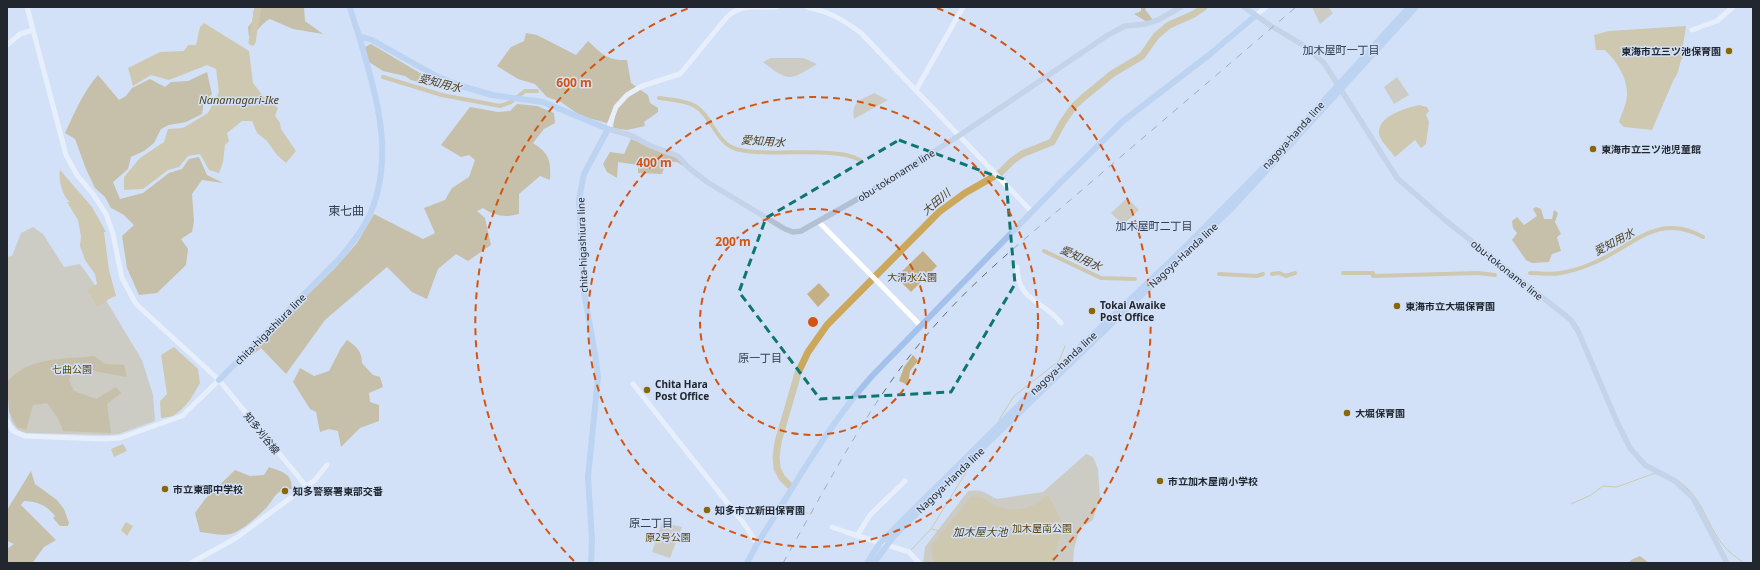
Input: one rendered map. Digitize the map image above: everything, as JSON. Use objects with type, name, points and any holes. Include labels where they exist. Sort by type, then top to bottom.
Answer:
[{"type":"main road","name":"chita-higashiura line","points":[[219,380],[340,258],[356,238],[373,206],[382,167],[383,135],[378,103],[350,7]]},
{"type":"main road","name":"obu-tokoname line","points":[[608,129],[630,135],[651,146],[678,156],[689,168],[707,182],[785,229],[793,232],[801,231],[819,222],[960,135],[1108,35],[1125,26],[1146,24],[1158,20],[1181,7]]},
{"type":"main road","name":"obu-tokoname line","points":[[1244,7],[1255,16],[1303,45],[1317,56],[1332,74],[1397,178],[1445,220],[1571,320],[1578,331],[1617,422],[1630,448],[1645,464],[1675,481],[1693,498],[1727,563]]},
{"type":"main road","name":"nagoya-handa line","points":[[867,563],[880,543],[1021,403],[1179,253],[1261,170],[1340,88],[1409,7]]},
{"type":"main road","name":"Nagoya-Handa line","points":[[874,563],[887,545],[969,461],[1234,207],[1340,88],[1416,7]]},
{"type":"main road","points":[[747,563],[757,544],[852,398],[1032,212],[1123,121],[1209,55],[1255,16]]},
{"type":"main road","points":[[359,36],[372,40],[447,81],[475,91],[510,98],[535,100],[554,106],[608,129]]},
{"type":"main road","name":"chita-higashiura line","points":[[591,563],[592,540],[588,477],[598,377],[584,293],[579,199],[584,174],[608,129]]},
{"type":"street","name":"知多刈谷線","points":[[27,7],[66,155],[77,175],[97,198],[106,214],[113,234],[119,268],[126,288],[143,312],[219,380],[306,486]]},
{"type":"street","points":[[608,129],[616,107],[627,96],[642,86],[680,74],[726,17],[735,9],[748,7],[777,7]]},
{"type":"street","points":[[807,7],[837,16],[855,28],[960,135],[1032,212]]},
{"type":"street","points":[[916,90],[963,7]]},
{"type":"street","points":[[1255,16],[1266,7]]},
{"type":"street","points":[[1692,30],[1716,21],[1733,7]]},
{"type":"street","points":[[7,46],[20,34],[33,30]]},
{"type":"street","points":[[819,222],[921,326]]},
{"type":"street","points":[[1017,267],[1019,284],[1024,292],[1034,302],[1048,310],[1061,323]]},
{"type":"street","points":[[7,421],[13,431],[25,436],[102,439],[120,438],[182,416],[219,380]]},
{"type":"street","points":[[633,384],[745,525],[757,544]]},
{"type":"street","points":[[191,563],[236,538],[322,474],[328,465]]},
{"type":"street","points":[[857,536],[870,515],[905,481]]},
{"type":"street","points":[[832,527],[909,552],[919,563]]},
{"type":"highlighted area","points":[[899,140],[1006,180],[1015,284],[951,392],[820,399],[739,292],[766,218]]},
{"type":"green space","points":[[255,7],[304,7],[305,21],[323,34],[293,29],[270,19],[249,37],[248,27],[254,20],[253,13]]},
{"type":"green space","points":[[1141,7],[1147,7],[1145,9],[1153,20],[1147,22],[1134,14],[1141,11]]},
{"type":"green space","points":[[1312,7],[1328,7],[1333,13],[1320,24]]},
{"type":"green space","points":[[526,33],[537,35],[576,55],[588,41],[609,58],[627,60],[631,83],[648,95],[650,103],[658,108],[658,112],[644,122],[645,126],[627,130],[613,128],[615,116],[611,115],[607,123],[581,116],[561,102],[547,97],[535,84],[518,79],[497,66],[511,47],[524,41]]},
{"type":"green space","points":[[371,44],[430,79],[454,90],[439,88],[411,80],[405,76],[383,71],[369,62],[365,47]]},
{"type":"green space","points":[[771,58],[803,58],[817,64],[801,74],[789,77],[778,73],[763,62]]},
{"type":"green space","points":[[207,72],[212,94],[204,102],[202,114],[186,122],[169,125],[161,129],[154,143],[144,151],[131,157],[128,169],[113,182],[120,199],[143,193],[169,173],[182,169],[189,159],[199,157],[207,175],[223,183],[202,180],[192,194],[194,221],[192,232],[181,239],[188,249],[186,265],[157,293],[139,295],[127,268],[122,236],[134,225],[124,215],[111,208],[105,197],[95,188],[75,139],[65,133],[84,95],[98,75],[119,100],[126,96],[132,88],[150,79],[165,87],[171,82],[188,81]]},
{"type":"green space","points":[[1397,77],[1409,95],[1394,104],[1384,87]]},
{"type":"green space","points":[[874,93],[888,100],[854,119],[854,108],[858,102]]},
{"type":"green space","points":[[517,104],[537,106],[554,113],[555,123],[544,129],[533,143],[543,151],[548,158],[550,163],[550,180],[540,176],[519,194],[519,214],[500,216],[483,208],[477,211],[485,218],[491,245],[468,261],[456,254],[438,269],[427,299],[412,292],[387,267],[325,320],[286,374],[261,348],[250,355],[252,350],[336,267],[357,243],[374,214],[423,239],[435,233],[424,208],[445,200],[452,188],[469,177],[475,160],[469,155],[461,157],[441,145],[470,107],[498,112],[510,111]]},
{"type":"green space","points":[[631,139],[678,157],[687,168],[677,162],[666,161],[662,174],[638,173],[638,165],[618,162],[617,178],[607,172],[603,164],[610,152],[624,154]]},
{"type":"green space","points":[[1127,198],[1139,210],[1123,225],[1111,213]]},
{"type":"green space","points":[[1536,207],[1541,209],[1544,219],[1552,219],[1554,210],[1558,213],[1555,222],[1561,234],[1557,237],[1561,251],[1552,254],[1549,262],[1532,263],[1526,260],[1512,240],[1517,233],[1513,228],[1512,221],[1517,217],[1524,225],[1537,216],[1533,209]]},
{"type":"green space","name":"七曲公園","points":[[33,227],[43,234],[64,267],[80,264],[107,302],[142,360],[153,395],[155,421],[119,434],[109,435],[26,433],[18,430],[11,421],[7,384],[7,257],[12,256],[21,233]]},
{"type":"green space","name":"大清水公園","points":[[923,251],[937,266],[911,292],[896,277]]},
{"type":"green space","points":[[819,283],[830,295],[818,307],[807,294]]},
{"type":"green space","points":[[347,340],[358,349],[361,355],[362,363],[373,375],[380,377],[383,387],[369,393],[370,402],[379,405],[379,421],[360,428],[341,447],[338,431],[329,429],[320,432],[316,412],[310,409],[293,382],[300,368],[314,376],[329,371]]},
{"type":"green space","points":[[913,355],[918,361],[910,371],[908,385],[899,381],[904,367]]},
{"type":"green space","points":[[94,356],[105,364],[124,365],[127,377],[76,366],[69,380],[74,391],[96,399],[116,387],[121,393],[107,404],[111,433],[63,431],[58,418],[47,403],[33,405],[26,430],[17,427],[9,412],[7,382],[16,374],[36,363],[59,359]]},
{"type":"green space","name":"加木屋大池","points":[[1086,454],[1093,457],[1098,469],[1100,498],[1093,520],[1080,528],[1074,549],[1073,563],[923,563],[925,547],[968,491],[981,491],[997,499],[1043,492]]},
{"type":"green space","points":[[269,467],[288,476],[292,484],[292,489],[282,490],[275,495],[268,506],[246,526],[234,533],[221,535],[200,532],[195,513],[205,499],[235,470],[250,476],[264,475]]},
{"type":"green space","points":[[31,471],[35,484],[57,500],[64,509],[69,523],[68,526],[60,526],[53,518],[55,516],[48,509],[38,503],[24,501],[21,505],[56,540],[44,547],[33,562],[34,563],[7,563],[7,549],[14,544],[7,541],[7,510]]},
{"type":"green space","name":"原2号公園","points":[[662,522],[682,527],[670,558],[652,552]]},
{"type":"green space","points":[[1640,556],[1649,563],[1629,563],[1631,560]]},
{"type":"water","name":"Nanamagari-Ike","points":[[204,23],[249,51],[253,83],[263,96],[278,108],[275,116],[280,123],[281,129],[296,151],[286,163],[277,155],[267,141],[257,133],[252,121],[242,121],[227,133],[229,141],[225,145],[223,162],[219,173],[209,170],[200,154],[188,156],[179,167],[168,170],[143,189],[124,190],[124,177],[140,158],[164,142],[168,129],[183,128],[208,113],[219,92],[216,69],[207,65],[169,80],[151,75],[133,86],[128,68],[160,52],[184,51],[188,45],[196,45],[200,27]]},
{"type":"water","points":[[1686,26],[1683,57],[1676,77],[1652,130],[1624,127],[1619,122],[1627,97],[1627,88],[1620,70],[1605,50],[1596,50],[1594,35],[1609,31]]},
{"type":"water","points":[[1419,105],[1427,107],[1429,111],[1426,115],[1429,122],[1426,144],[1421,148],[1415,140],[1395,157],[1380,137],[1379,130],[1381,124],[1399,111]]},
{"type":"water","points":[[60,170],[92,207],[106,232],[104,232],[109,270],[116,296],[97,306],[87,290],[97,284],[95,274],[85,260],[80,246],[81,236],[78,220],[67,202],[70,202],[63,192],[60,182]]},
{"type":"water","points":[[174,347],[198,369],[200,383],[190,400],[182,409],[173,416],[161,418],[160,401],[167,394],[161,355]]},
{"type":"water","points":[[123,444],[127,451],[114,457],[111,449]]},
{"type":"water","name":"加木屋大池","points":[[1046,496],[1049,497],[1061,520],[1062,528],[1052,563],[934,563],[932,551],[933,544],[971,497],[982,498],[1002,508],[1016,509],[1030,507]]},
{"type":"water","points":[[126,522],[133,526],[127,536],[121,530]]},
{"type":"waterway","name":"愛知用水","points":[[252,42],[258,7]]},
{"type":"waterway","name":"大田川","points":[[789,485],[782,478],[777,468],[776,457],[778,442],[798,373],[808,352],[827,325],[939,212],[965,193],[1000,173],[1012,161],[1022,154],[1052,142],[1074,106],[1084,97],[1112,74],[1142,56],[1156,36],[1169,25],[1194,14],[1204,7]]},
{"type":"waterway","name":"愛知用水","points":[[383,77],[442,95],[500,106],[511,102],[525,91],[537,91]]},
{"type":"waterway","name":"愛知用水","points":[[659,98],[682,101],[695,106],[706,116],[724,141],[729,146],[736,149],[771,153],[807,152],[842,154],[860,160]]},
{"type":"waterway","name":"愛知用水","points":[[1530,273],[1557,274],[1580,268],[1606,257],[1645,235],[1658,230],[1671,228],[1686,230],[1703,237]]},
{"type":"waterway","name":"愛知用水","points":[[1044,251],[1101,278],[1135,279]]},
{"type":"waterway","name":"愛知用水","points":[[1272,274],[1279,273],[1286,276],[1295,273]]},
{"type":"waterway","name":"愛知用水","points":[[1343,273],[1373,273],[1373,276],[1478,273],[1495,275]]},
{"type":"waterway","name":"愛知用水","points":[[1219,274],[1257,276],[1263,274]]},
{"type":"waterway","points":[[999,420],[1014,396],[1060,359],[1065,346]]},
{"type":"waterway","points":[[911,550],[931,529],[973,461]]},
{"type":"waterway","points":[[1571,504],[1591,495],[1603,486],[1617,487],[1655,473]]},
{"type":"waterway","points":[[1677,480],[1693,494],[1723,545],[1744,563]]},
{"type":"waterway","points":[[932,529],[942,532]]},
{"type":"railway","points":[[783,563],[851,443],[889,384],[909,357],[953,305],[1014,248],[1296,7]]},
{"type":"place","name":"東海市立三ツ池保育園","points":[[1729,51]]},
{"type":"place","name":"東海市立三ツ池児童館","points":[[1593,149]]},
{"type":"place","name":"東海市立大堀保育園","points":[[1397,306]]},
{"type":"place","name":"Tokai Awaike Post Office","points":[[1092,311]]},
{"type":"place","name":"Chita Hara Post Office","points":[[647,390]]},
{"type":"place","name":"大堀保育園","points":[[1347,413]]},
{"type":"place","name":"市立加木屋南小学校","points":[[1160,481]]},
{"type":"place","name":"市立東部中学校","points":[[165,489]]},
{"type":"place","name":"知多警察署東部交番","points":[[285,491]]},
{"type":"place","name":"知多市立新田保育園","points":[[707,510]]},
{"type":"district","name":"加木屋町一丁目","points":[[1341,50]]},
{"type":"district","name":"東七曲","points":[[346,211]]},
{"type":"district","name":"加木屋町二丁目","points":[[1154,226]]},
{"type":"district","name":"原一丁目","points":[[760,358]]},
{"type":"district","name":"原二丁目","points":[[651,523]]},
{"type":"park label","name":"加木屋南公園","points":[[1042,528]]}]
